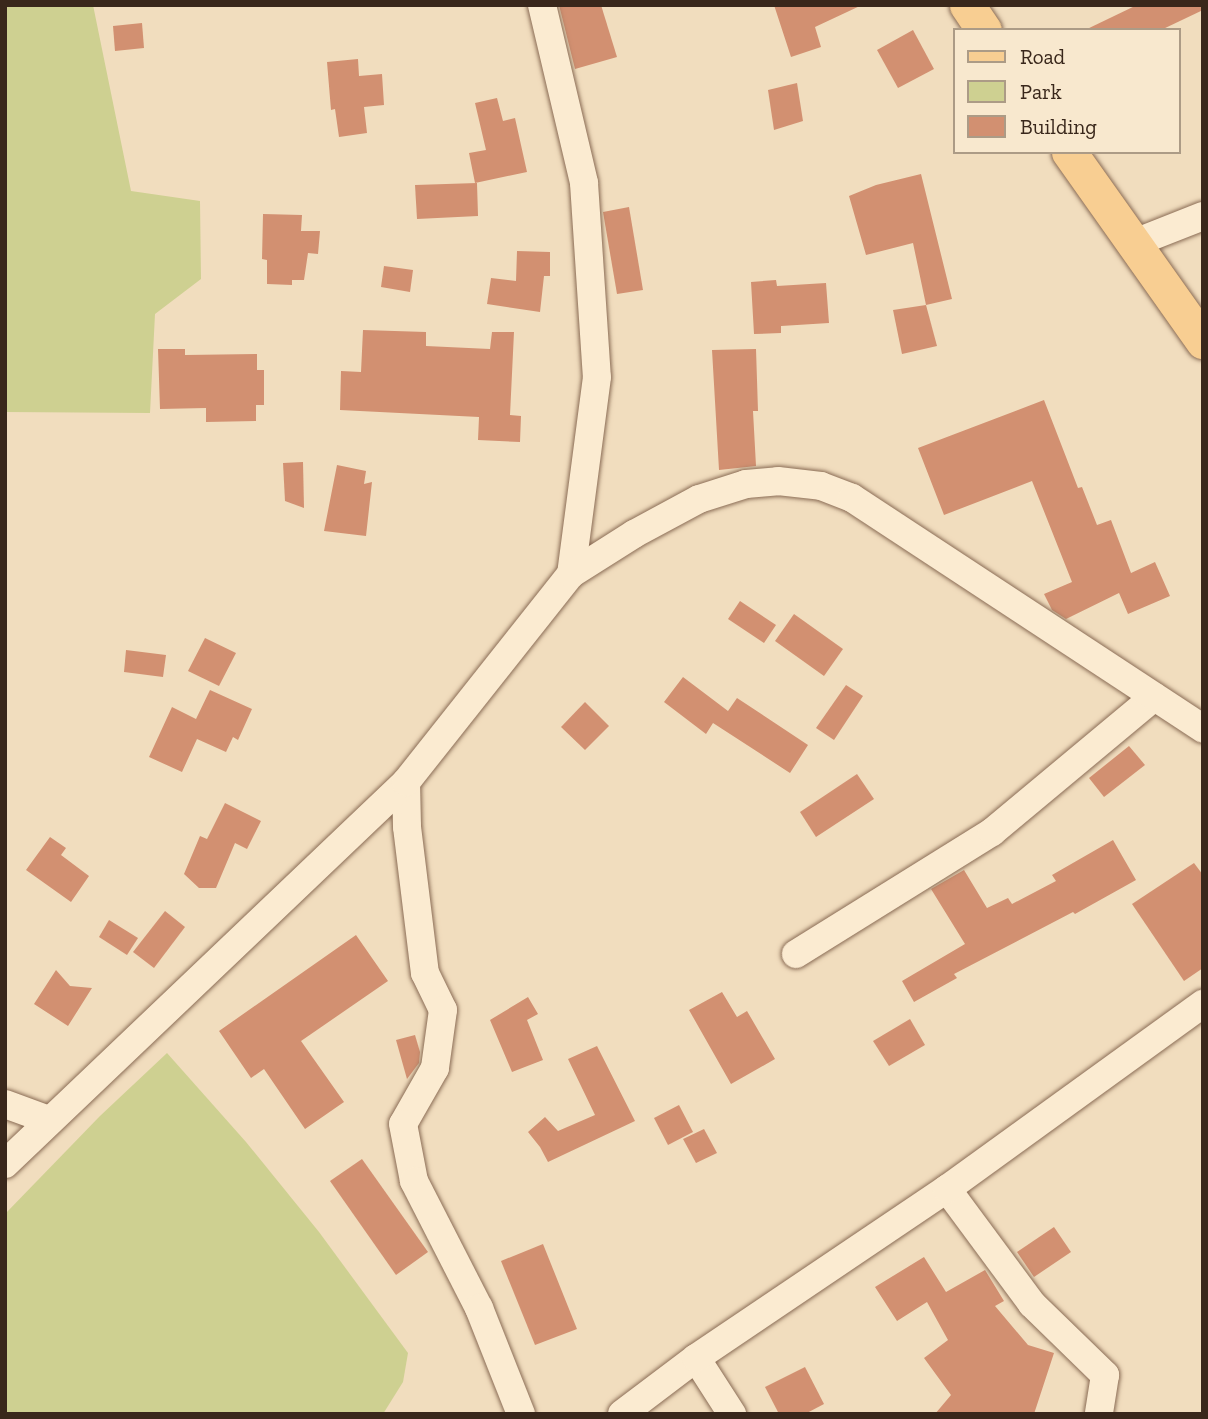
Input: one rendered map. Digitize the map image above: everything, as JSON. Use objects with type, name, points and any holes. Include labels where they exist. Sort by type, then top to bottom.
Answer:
[{"type":"main road","points":[[967,5],[983,28]]},
{"type":"main road","points":[[1070,154],[1203,341]]},
{"type":"street","points":[[542,5],[584,183],[597,377],[570,574]]},
{"type":"street","points":[[1132,244],[1203,216]]},
{"type":"street","points":[[5,1164],[406,782],[570,574],[634,534],[699,499],[746,484],[778,481],[821,486],[852,498],[1203,729]]},
{"type":"street","points":[[796,954],[992,832],[1153,697]]},
{"type":"street","points":[[406,782],[407,827],[425,973],[443,1010],[435,1068],[403,1124],[414,1181],[479,1308],[521,1414]]},
{"type":"street","points":[[622,1414],[696,1358],[947,1189],[1203,1004]]},
{"type":"street","points":[[5,1104],[49,1120]]},
{"type":"street","points":[[947,1189],[1032,1304],[1105,1375],[1099,1414]]},
{"type":"street","points":[[696,1358],[732,1414]]},
{"type":"green space","points":[[5,5],[93,5],[131,191],[200,201],[201,279],[155,314],[150,413],[5,412]]},
{"type":"green space","points":[[167,1053],[246,1142],[319,1232],[408,1353],[403,1382],[383,1414],[5,1414],[5,1214],[100,1116]]},
{"type":"building","points":[[559,5],[601,5],[617,57],[575,69]]},
{"type":"building","points":[[774,5],[862,5],[815,27],[821,47],[791,57]]},
{"type":"building","points":[[1137,5],[1203,5],[1203,10],[1165,28],[1089,28]]},
{"type":"building","points":[[142,23],[144,48],[115,51],[113,26]]},
{"type":"building","points":[[913,30],[934,69],[898,88],[877,50]]},
{"type":"building","points":[[358,59],[359,76],[382,74],[384,105],[364,107],[367,133],[339,137],[335,109],[331,110],[327,62]]},
{"type":"building","points":[[797,83],[803,121],[774,130],[768,90]]},
{"type":"building","points":[[497,98],[503,121],[515,118],[527,172],[475,183],[469,153],[486,150],[475,103]]},
{"type":"building","points":[[921,174],[952,299],[926,305],[913,243],[866,255],[849,196],[876,185]]},
{"type":"building","points":[[477,183],[478,216],[417,219],[415,185]]},
{"type":"building","points":[[629,207],[643,290],[617,294],[603,212]]},
{"type":"building","points":[[263,214],[302,215],[301,231],[320,231],[318,254],[308,253],[304,280],[292,280],[292,285],[267,284],[267,260],[262,259]]},
{"type":"building","points":[[517,251],[550,252],[550,276],[544,276],[540,312],[487,304],[491,278],[516,281]]},
{"type":"building","points":[[384,266],[413,270],[410,292],[381,287]]},
{"type":"building","points":[[776,280],[777,286],[826,283],[829,323],[781,326],[781,333],[754,334],[751,282]]},
{"type":"building","points":[[926,305],[937,346],[902,354],[893,310]]},
{"type":"building","points":[[363,330],[426,332],[426,346],[490,349],[492,332],[514,332],[510,415],[521,416],[520,442],[478,440],[479,417],[340,410],[341,371],[361,372]]},
{"type":"building","points":[[158,349],[185,349],[185,355],[257,354],[257,370],[264,370],[264,405],[256,405],[256,421],[206,422],[206,408],[160,409]]},
{"type":"building","points":[[756,349],[758,411],[753,411],[756,466],[719,470],[712,350]]},
{"type":"building","points":[[1044,400],[1078,488],[1082,487],[1097,525],[1111,520],[1131,573],[1155,562],[1170,596],[1128,614],[1119,593],[1066,619],[1052,610],[1044,594],[1072,582],[1032,481],[944,515],[918,448]]},
{"type":"building","points":[[303,462],[304,508],[285,501],[283,463]]},
{"type":"building","points":[[337,465],[366,471],[364,484],[372,482],[366,536],[324,531]]},
{"type":"building","points":[[740,601],[776,625],[764,643],[728,619]]},
{"type":"building","points":[[794,614],[843,649],[824,676],[775,641]]},
{"type":"building","points":[[205,638],[236,653],[219,686],[188,671]]},
{"type":"building","points":[[126,650],[166,655],[163,677],[124,672]]},
{"type":"building","points":[[683,677],[728,711],[737,698],[808,745],[790,773],[713,723],[706,734],[664,702]]},
{"type":"building","points":[[846,685],[863,696],[834,740],[816,728]]},
{"type":"building","points":[[210,690],[252,709],[238,740],[233,737],[226,752],[197,739],[182,772],[149,757],[172,707],[196,719]]},
{"type":"building","points":[[585,702],[609,726],[585,750],[561,727]]},
{"type":"building","points":[[1129,746],[1145,765],[1104,797],[1089,778]]},
{"type":"building","points":[[857,774],[874,799],[816,837],[800,812]]},
{"type":"building","points":[[225,803],[261,821],[247,849],[235,843],[216,888],[199,888],[184,874],[200,836],[207,839]]},
{"type":"building","points":[[50,837],[66,848],[61,855],[89,876],[71,902],[26,870]]},
{"type":"building","points":[[1113,840],[1136,880],[1075,914],[1073,912],[954,974],[957,978],[914,1002],[902,981],[965,944],[931,889],[964,870],[987,908],[1008,898],[1012,904],[1056,881],[1052,875]]},
{"type":"building","points":[[1194,863],[1203,875],[1203,968],[1184,981],[1132,904]]},
{"type":"building","points":[[165,911],[185,927],[154,968],[133,952]]},
{"type":"building","points":[[109,920],[138,938],[127,955],[99,937]]},
{"type":"building","points":[[356,935],[388,981],[301,1041],[344,1102],[305,1129],[264,1069],[251,1078],[219,1031]]},
{"type":"building","points":[[56,970],[70,986],[92,988],[68,1026],[34,1004]]},
{"type":"building","points":[[722,992],[737,1017],[747,1011],[775,1059],[731,1084],[689,1010]]},
{"type":"building","points":[[528,997],[538,1014],[527,1020],[543,1060],[512,1072],[490,1020]]},
{"type":"building","points":[[910,1019],[925,1045],[889,1066],[873,1041]]},
{"type":"building","points":[[415,1035],[420,1052],[419,1063],[407,1079],[396,1040]]},
{"type":"building","points":[[597,1046],[635,1121],[548,1162],[528,1132],[545,1117],[558,1131],[595,1115],[568,1059]]},
{"type":"building","points":[[679,1105],[693,1132],[668,1145],[654,1118]]},
{"type":"building","points":[[704,1129],[717,1153],[696,1163],[683,1139]]},
{"type":"building","points":[[362,1159],[428,1252],[396,1275],[330,1181]]},
{"type":"building","points":[[1054,1227],[1071,1252],[1034,1277],[1017,1252]]},
{"type":"building","points":[[543,1244],[577,1329],[535,1345],[501,1261]]},
{"type":"building","points":[[924,1257],[946,1292],[985,1270],[1004,1301],[995,1306],[1028,1345],[1054,1353],[1034,1414],[935,1414],[951,1395],[924,1358],[948,1340],[927,1302],[897,1321],[875,1287]]},
{"type":"building","points":[[805,1367],[824,1404],[805,1414],[779,1414],[765,1387]]}]
